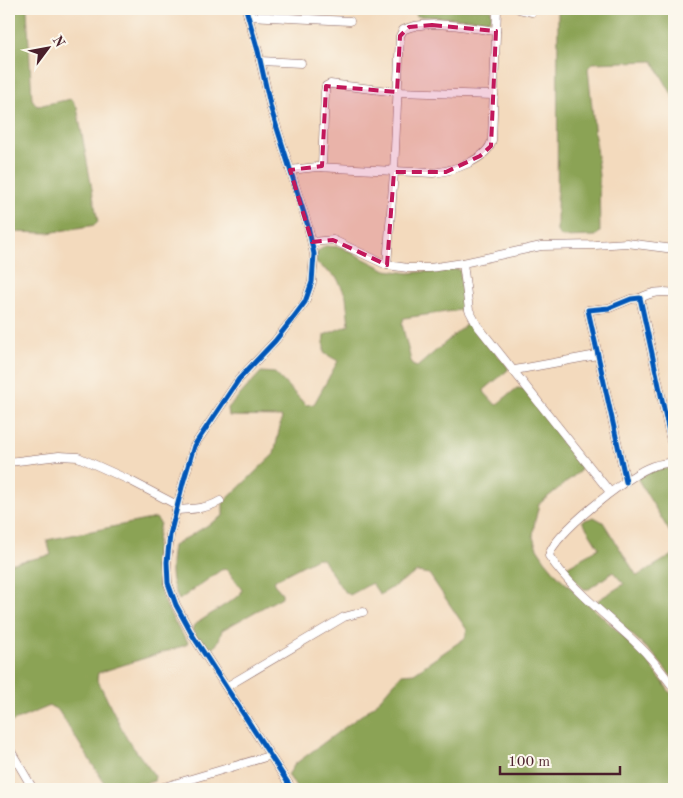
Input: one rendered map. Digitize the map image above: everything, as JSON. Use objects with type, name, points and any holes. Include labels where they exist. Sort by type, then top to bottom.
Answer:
[{"type":"street","points":[[290,170],[322,167],[394,172],[446,172],[486,152],[491,146],[492,140],[497,9]]},
{"type":"street","points":[[519,9],[532,12]]},
{"type":"street","points":[[292,789],[193,636],[176,605],[168,583],[167,562],[176,508],[194,446],[239,379],[275,341],[305,302],[312,282],[314,254],[312,242],[271,109],[247,13],[350,21]]},
{"type":"street","points":[[386,265],[394,172],[400,36],[403,30],[409,27],[426,25],[496,31]]},
{"type":"street","points":[[260,61],[301,64]]},
{"type":"street","points":[[322,167],[326,86],[330,84],[397,92],[494,95]]},
{"type":"street","points":[[312,242],[333,240],[386,265],[408,268],[423,268],[463,262],[541,246],[632,243],[674,248]]},
{"type":"street","points":[[463,262],[469,310],[472,317],[610,492]]},
{"type":"street","points":[[626,482],[588,310],[609,308],[631,299],[640,298],[649,293],[662,291],[674,293]]},
{"type":"street","points":[[640,298],[674,455]]},
{"type":"street","points":[[515,370],[597,355]]},
{"type":"street","points":[[9,462],[59,456],[78,457],[129,480],[176,508],[206,507],[220,501]]},
{"type":"street","points":[[674,462],[646,468],[610,492],[585,513],[554,544],[548,556],[586,597],[647,654],[674,688]]},
{"type":"street","points":[[226,687],[344,617],[362,612]]},
{"type":"street","points":[[9,748],[33,789]]},
{"type":"street","points":[[157,789],[269,756]]},
{"type":"street","points":[[9,786],[21,789]]},
{"type":"highlighted area","points":[[432,25],[496,31],[491,146],[480,156],[446,172],[394,172],[387,265],[333,240],[312,242],[290,170],[322,166],[326,86],[397,92],[400,36],[409,27]]},
{"type":"green space","points":[[9,9],[27,9],[32,99],[37,106],[71,99],[77,107],[98,222],[95,225],[48,233],[9,232]]},
{"type":"green space","points":[[413,9],[491,9],[492,17],[488,20],[417,16]]},
{"type":"green space","points":[[558,9],[674,9],[674,98],[653,61],[593,63],[588,68],[599,176],[600,232],[596,236],[562,237],[557,232]]},
{"type":"green space","points":[[325,246],[341,247],[386,270],[409,273],[460,270],[463,307],[461,310],[404,318],[402,324],[412,365],[417,367],[468,323],[472,324],[508,367],[508,370],[484,390],[485,393],[496,405],[517,388],[526,389],[580,459],[582,465],[580,471],[539,504],[533,537],[537,548],[559,577],[643,654],[674,698],[674,789],[298,789],[288,775],[295,764],[375,705],[402,674],[414,673],[465,638],[467,630],[429,574],[417,572],[380,595],[372,583],[350,595],[343,590],[322,559],[317,558],[275,580],[274,584],[282,593],[282,597],[222,630],[219,641],[210,651],[206,652],[192,630],[194,625],[240,595],[242,590],[227,569],[221,570],[179,600],[173,586],[171,574],[173,546],[223,516],[223,503],[274,454],[282,417],[229,416],[228,408],[261,372],[275,373],[306,405],[314,404],[338,361],[324,353],[324,335],[349,325],[346,296],[337,278],[316,263],[317,252]]},
{"type":"green space","points":[[658,468],[670,469],[674,476],[674,539],[637,478]]},
{"type":"green space","points":[[594,517],[603,522],[637,576],[674,554],[674,680],[654,655],[599,604],[598,600],[624,584],[613,572],[589,589],[584,589],[567,573],[565,568],[599,548],[582,521]]},
{"type":"green space","points":[[156,518],[160,523],[156,556],[159,586],[170,613],[188,642],[186,645],[98,673],[97,679],[127,739],[155,776],[154,781],[126,789],[110,789],[58,710],[50,706],[9,723],[9,564],[51,555],[47,540]]},
{"type":"cycle path","points":[[246,9],[271,109],[308,226],[314,254],[312,282],[305,302],[275,341],[239,379],[194,446],[170,535],[167,562],[168,583],[176,605],[193,636],[292,789]]},
{"type":"cycle path","points":[[626,482],[588,310],[609,308],[631,299],[640,298],[674,455]]}]
